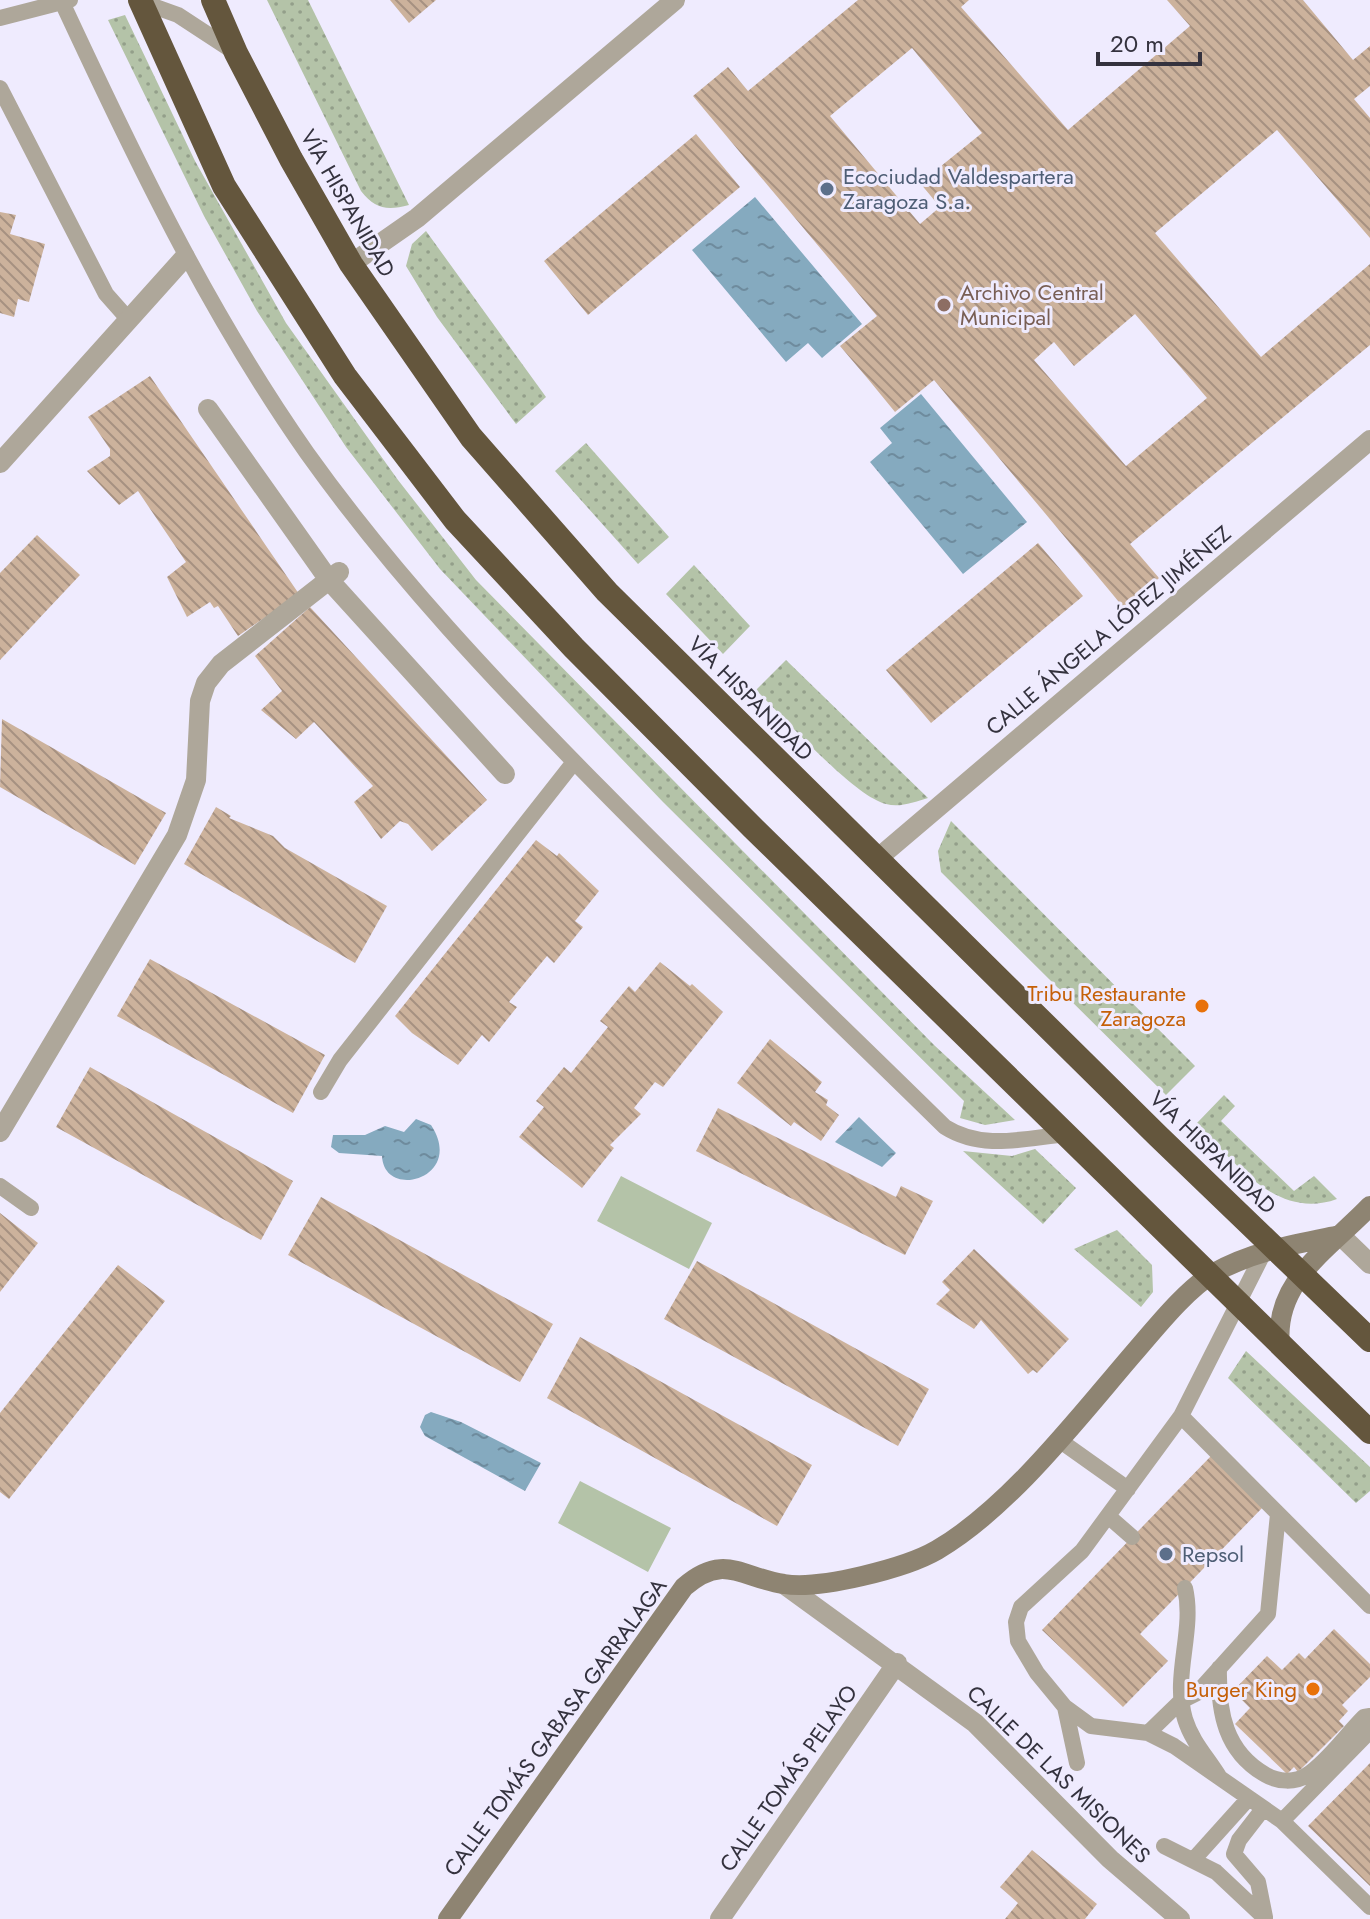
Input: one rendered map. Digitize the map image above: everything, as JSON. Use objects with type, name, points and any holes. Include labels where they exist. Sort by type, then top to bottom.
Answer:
[{"type":"highway","points":[[140,0],[224,186],[345,376],[455,520],[574,648],[742,817],[1370,1432]]},
{"type":"highway","name":"VÍA HISPANIDAD","points":[[213,0],[236,53],[351,264],[471,437],[607,592],[1270,1250],[1302,1274],[1370,1340]]},
{"type":"street","points":[[351,264],[426,211],[675,0]]},
{"type":"street","points":[[0,463],[185,257]]},
{"type":"street","points":[[208,409],[334,576],[505,774]]},
{"type":"street","name":"CALLE ÁNGELA LÓPEZ JIMÉNEZ","points":[[877,859],[1370,440]]},
{"type":"street","points":[[0,1132],[177,835],[196,780],[200,701],[206,683],[221,664],[334,576]]},
{"type":"street","points":[[1280,1346],[1280,1310],[1302,1274],[1370,1206]]},
{"type":"street","points":[[1210,1275],[1270,1250],[1340,1235]]},
{"type":"street","points":[[1340,1235],[1370,1264]]},
{"type":"street","name":"CALLE TOMÁS GABASA GARRALAGA","points":[[448,1919],[684,1587],[712,1569],[728,1568],[785,1585],[835,1581],[925,1556],[967,1529],[1059,1440],[1156,1327],[1210,1275]]},
{"type":"street","name":"CALLE DE LAS MISIONES","points":[[785,1585],[897,1663],[975,1723],[1110,1859],[1180,1919]]},
{"type":"street","name":"CALLE TOMÁS PELAYO","points":[[720,1919],[897,1663]]},
{"type":"lane","points":[[0,18],[65,0],[185,257],[306,451],[377,545],[488,675],[945,1127],[960,1136],[988,1142],[1067,1134]]},
{"type":"lane","points":[[132,0],[140,0],[178,15],[236,53]]},
{"type":"lane","points":[[0,5],[23,10]]},
{"type":"lane","points":[[0,88],[106,294],[129,320]]},
{"type":"lane","points":[[321,1092],[340,1060],[574,762]]},
{"type":"lane","points":[[0,1186],[31,1208]]},
{"type":"lane","points":[[1270,1250],[1236,1302],[1181,1416],[1082,1551],[1021,1607],[1016,1622],[1018,1641],[1037,1673],[1065,1707],[1101,1729],[1148,1733],[1174,1746],[1223,1783],[1282,1821],[1370,1907]]},
{"type":"lane","points":[[1181,1416],[1370,1606]]},
{"type":"lane","points":[[1059,1440],[1128,1489]]},
{"type":"lane","points":[[1148,1733],[1181,1701],[1197,1693],[1268,1614],[1278,1514]]},
{"type":"lane","points":[[1108,1516],[1132,1537]]},
{"type":"lane","points":[[1185,1588],[1190,1609],[1181,1701],[1190,1733],[1223,1783]]},
{"type":"lane","points":[[1219,1668],[1227,1734],[1237,1753],[1271,1778],[1286,1781],[1308,1775],[1364,1717],[1370,1716]]},
{"type":"lane","points":[[1065,1707],[1077,1763]]},
{"type":"lane","points":[[1282,1821],[1370,1731]]},
{"type":"lane","points":[[1194,1859],[1248,1799]]},
{"type":"lane","points":[[1263,1809],[1239,1840],[1234,1854],[1258,1882],[1266,1918]]},
{"type":"lane","points":[[1164,1846],[1216,1872],[1266,1918]]},
{"type":"green space","points":[[267,0],[308,0],[409,205],[382,207],[371,202],[361,191]]},
{"type":"green space","points":[[125,15],[195,161],[286,323],[398,480],[476,580],[934,1045],[1015,1120],[985,1125],[960,1118],[964,1101],[663,802],[440,569],[346,447],[257,311],[204,216],[108,20]]},
{"type":"green space","points":[[426,231],[546,397],[516,424],[437,317],[406,266],[412,244]]},
{"type":"green space","points":[[586,443],[669,537],[638,564],[555,471]]},
{"type":"green space","points":[[694,565],[750,626],[723,654],[666,594]]},
{"type":"green space","points":[[786,660],[928,798],[902,805],[886,804],[872,798],[819,754],[756,690]]},
{"type":"green space","points":[[951,821],[1195,1066],[1166,1095],[941,872],[938,851]]},
{"type":"green space","points":[[1224,1095],[1235,1106],[1221,1121],[1294,1191],[1314,1176],[1337,1199],[1315,1204],[1295,1202],[1276,1195],[1242,1170],[1197,1123]]},
{"type":"green space","points":[[1035,1149],[1076,1188],[1043,1224],[963,1151],[1012,1156]]},
{"type":"green space","points":[[621,1176],[712,1223],[689,1269],[597,1221]]},
{"type":"green space","points":[[1117,1230],[1152,1265],[1153,1292],[1141,1307],[1074,1249]]},
{"type":"green space","points":[[1246,1351],[1370,1467],[1370,1491],[1356,1503],[1228,1378]]},
{"type":"green space","points":[[580,1481],[671,1528],[648,1572],[558,1523]]},
{"type":"water","points":[[755,197],[862,324],[822,358],[808,343],[786,362],[692,250]]},
{"type":"water","points":[[921,394],[1027,522],[963,574],[870,462],[892,443],[880,428]]},
{"type":"water","points":[[859,1117],[896,1153],[882,1167],[835,1142]]},
{"type":"water","points":[[416,1119],[431,1125],[439,1143],[438,1159],[431,1170],[420,1177],[408,1180],[395,1178],[386,1170],[382,1156],[339,1153],[331,1147],[333,1135],[365,1135],[385,1126],[404,1132]]},
{"type":"water","points":[[431,1412],[461,1422],[541,1463],[525,1491],[425,1436],[420,1427],[425,1415]]},
{"type":"building","points":[[390,0],[436,0],[409,23]]},
{"type":"building","points":[[858,0],[969,0],[961,7],[1068,130],[1190,26],[1167,0],[1303,0],[1353,60],[1370,46],[1370,86],[1354,99],[1370,118],[1370,238],[1277,130],[1155,233],[1261,357],[1370,264],[1370,345],[1130,544],[1159,578],[1124,608],[934,380],[895,412],[840,346],[877,316],[693,96],[728,67],[748,91]],"holes":[[[912,48],[982,133],[920,183],[940,207],[920,224],[830,116]],[[1135,314],[1207,398],[1126,466],[1034,360],[1054,342],[1074,366]]]},
{"type":"building","points":[[696,134],[740,187],[588,315],[544,261]]},
{"type":"building","points":[[0,212],[16,215],[10,234],[45,244],[29,302],[18,299],[14,317],[0,313]]},
{"type":"building","points":[[150,376],[299,594],[238,636],[218,606],[214,608],[210,602],[187,617],[167,577],[186,562],[138,491],[119,505],[87,471],[110,456],[110,449],[88,417]]},
{"type":"building","points":[[37,535],[80,575],[0,660],[0,573]]},
{"type":"building","points":[[1038,543],[1083,596],[931,723],[886,670]]},
{"type":"building","points":[[310,607],[487,800],[432,851],[408,824],[400,821],[381,839],[354,802],[373,786],[314,722],[296,739],[261,710],[282,691],[255,656]]},
{"type":"building","points":[[2,719],[166,813],[135,865],[0,787]]},
{"type":"building","points":[[216,807],[231,816],[229,818],[273,836],[285,848],[387,906],[355,963],[184,864]]},
{"type":"building","points":[[536,840],[557,856],[559,853],[599,891],[575,921],[583,927],[554,963],[547,956],[509,1002],[517,1007],[489,1042],[482,1035],[458,1065],[412,1033],[395,1016]]},
{"type":"building","points":[[150,959],[325,1055],[293,1113],[117,1016]]},
{"type":"building","points":[[660,962],[690,986],[692,984],[723,1012],[663,1087],[655,1082],[634,1108],[641,1114],[610,1145],[614,1148],[582,1188],[519,1137],[544,1107],[536,1101],[564,1067],[571,1073],[608,1027],[600,1021],[629,986],[635,992]]},
{"type":"building","points":[[770,1039],[822,1082],[815,1092],[828,1100],[826,1105],[839,1115],[821,1141],[794,1122],[791,1126],[737,1083]]},
{"type":"building","points":[[90,1067],[293,1181],[261,1240],[56,1127]]},
{"type":"building","points":[[718,1108],[896,1197],[901,1186],[933,1201],[905,1255],[696,1151]]},
{"type":"building","points":[[321,1197],[553,1324],[520,1382],[288,1255]]},
{"type":"building","points":[[0,1213],[38,1243],[0,1292]]},
{"type":"building","points":[[974,1249],[1069,1339],[1037,1373],[1033,1370],[1028,1374],[981,1320],[974,1329],[936,1304],[950,1290],[942,1282]]},
{"type":"building","points":[[697,1261],[929,1389],[898,1446],[664,1319]]},
{"type":"building","points":[[118,1265],[165,1301],[9,1499],[0,1492],[0,1413]]},
{"type":"building","points":[[580,1337],[812,1465],[777,1526],[547,1398]]},
{"type":"building","points":[[1211,1456],[1264,1506],[1140,1634],[1168,1661],[1123,1707],[1042,1630]]},
{"type":"building","points":[[1334,1629],[1370,1664],[1370,1677],[1342,1705],[1348,1711],[1339,1721],[1344,1726],[1298,1772],[1294,1767],[1287,1774],[1235,1724],[1250,1708],[1233,1691],[1267,1656],[1282,1670],[1299,1653],[1305,1659]]},
{"type":"building","points":[[1370,1763],[1370,1886],[1308,1826]]},
{"type":"building","points":[[1032,1850],[1097,1904],[1085,1919],[1005,1919],[1018,1903],[1000,1887]]},
{"type":"place","name":"Ecociudad Valdespartera Zaragoza S.a.","points":[[827,189]]},
{"type":"place","name":"Archivo Central Municipal","points":[[944,305]]},
{"type":"place","name":"Tribu Restaurante Zaragoza","points":[[1202,1006]]},
{"type":"place","name":"Repsol","points":[[1166,1554]]},
{"type":"place","name":"Burger King","points":[[1313,1689]]}]
